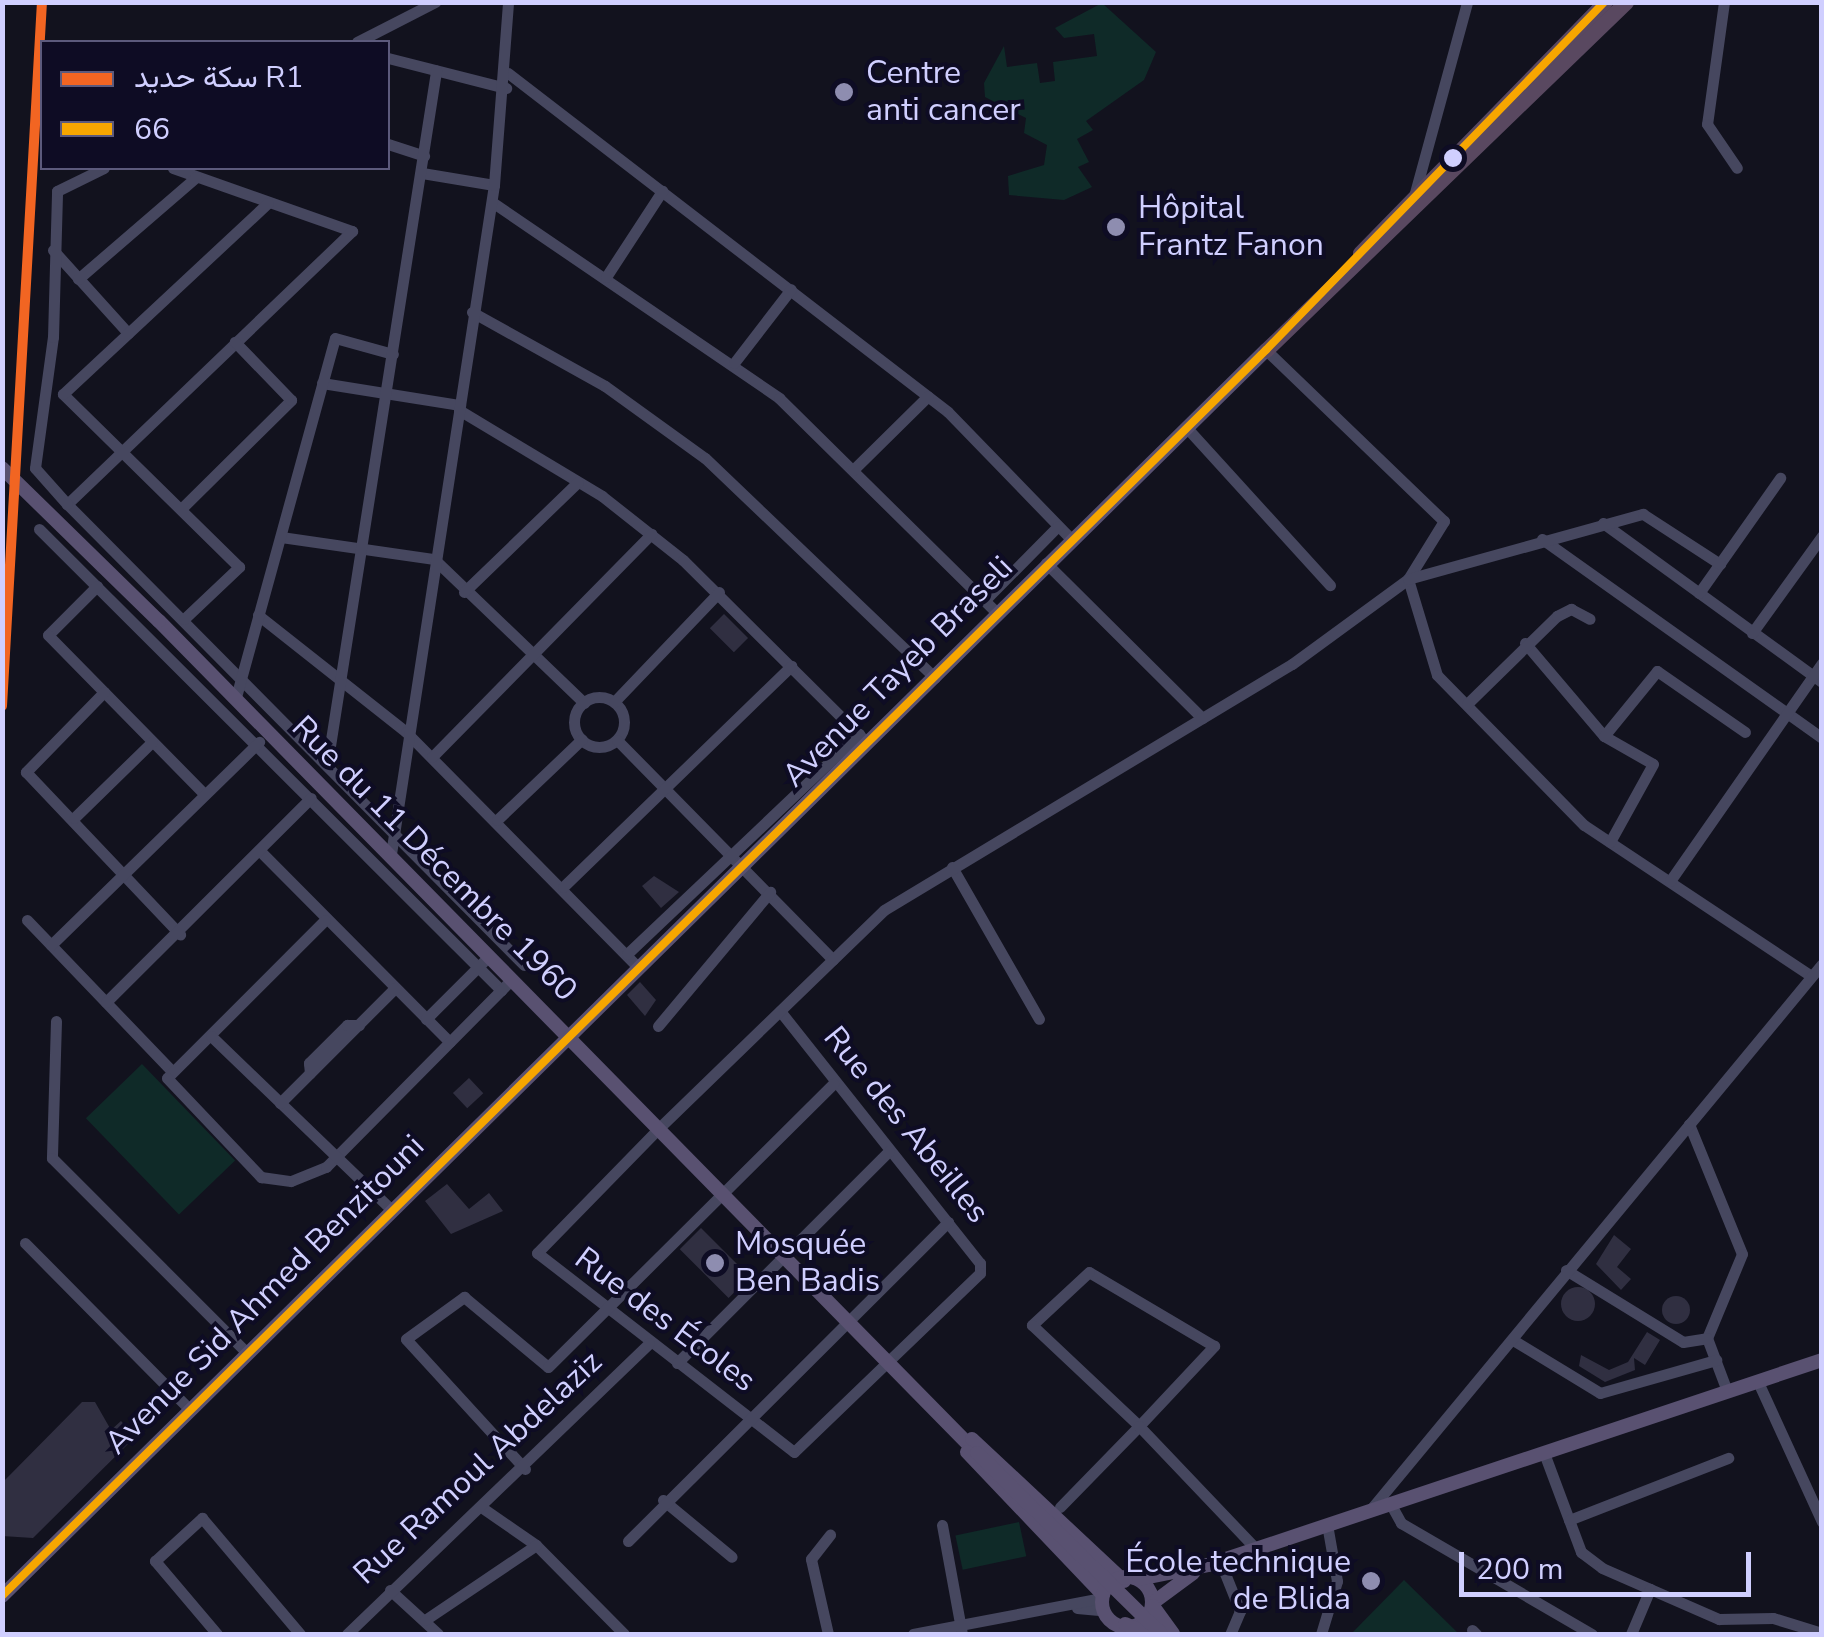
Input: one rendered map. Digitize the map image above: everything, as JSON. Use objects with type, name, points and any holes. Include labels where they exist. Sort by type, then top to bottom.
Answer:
[{"type":"highway","points":[[1416,203],[1606,2]]},
{"type":"highway","points":[[1266,350],[1626,2]]},
{"type":"main road","name":"Avenue Tayeb Braseli","points":[[568,1034],[743,865],[863,738],[935,678],[1070,538],[1266,350]]},
{"type":"main road","name":"Rue du 11 Décembre 1960","points":[[2,468],[236,697],[892,1360],[1101,1605]]},
{"type":"main road","name":"Avenue Sid Ahmed Benzitouni","points":[[2,1596],[568,1034]]},
{"type":"main road","points":[[1095,1634],[1101,1605],[1132,1580],[1214,1563],[1822,1360]]},
{"type":"main road","name":"Rue du 11 Décembre 1960","points":[[947,1422],[1161,1634]]},
{"type":"main road","name":"Rue du 11 Décembre 1960","points":[[947,1422],[1132,1580],[1152,1586],[1153,1604]]},
{"type":"main road","points":[[1118,1628],[1214,1563]]},
{"type":"main road","points":[[1153,1604],[1173,1634]]},
{"type":"main road","points":[[1101,1605],[1118,1628],[1147,1634]]},
{"type":"street","points":[[362,40],[435,2]]},
{"type":"street","points":[[391,854],[406,732],[492,202],[508,73],[508,2]]},
{"type":"street","points":[[1416,203],[1468,2]]},
{"type":"street","points":[[1724,2],[1707,124],[1736,168]]},
{"type":"street","points":[[390,59],[506,88]]},
{"type":"street","points":[[327,764],[344,682],[436,71]]},
{"type":"street","points":[[508,73],[928,396],[1070,538]]},
{"type":"street","points":[[390,145],[424,156]]},
{"type":"street","points":[[100,170],[57,191],[53,337],[35,468],[524,965]]},
{"type":"street","points":[[67,504],[352,232],[177,170]]},
{"type":"street","points":[[422,173],[494,185]]},
{"type":"street","points":[[78,279],[196,178]]},
{"type":"street","points":[[606,277],[662,190]]},
{"type":"street","points":[[492,202],[734,363],[853,470],[998,614]]},
{"type":"street","points":[[184,620],[239,566],[64,394],[268,203]]},
{"type":"street","points":[[53,250],[128,333]]},
{"type":"street","points":[[734,363],[791,290]]},
{"type":"street","points":[[472,312],[656,420],[758,504],[935,678]]},
{"type":"street","points":[[236,697],[335,338],[393,354]]},
{"type":"street","points":[[181,509],[291,400],[235,342]]},
{"type":"street","points":[[659,1128],[884,910],[1202,718],[1408,579],[1435,548],[1445,531],[1437,513],[1266,350]]},
{"type":"street","points":[[322,383],[460,407],[578,482],[651,534],[719,592],[863,738],[730,853],[627,954]]},
{"type":"street","points":[[853,470],[928,396]]},
{"type":"street","points":[[1186,427],[1330,585]]},
{"type":"street","points":[[1699,593],[1780,478]]},
{"type":"street","points":[[464,592],[578,482]]},
{"type":"street","points":[[1408,579],[1643,514],[1720,564]]},
{"type":"street","points":[[1604,524],[1817,679]]},
{"type":"street","points":[[984,601],[1058,526]]},
{"type":"street","points":[[39,529],[500,990]]},
{"type":"street","points":[[432,756],[651,534]]},
{"type":"street","points":[[281,536],[434,559],[464,592],[584,703],[614,702],[719,592]]},
{"type":"street","points":[[1752,633],[1822,536]]},
{"type":"street","points":[[1542,539],[1822,738]]},
{"type":"street","points":[[1435,548],[1440,570]]},
{"type":"street","points":[[1046,563],[1202,718]]},
{"type":"street","points":[[1408,579],[1430,666],[1548,795],[1610,842],[1811,976]]},
{"type":"street","points":[[97,586],[48,635],[203,793]]},
{"type":"street","points":[[1468,704],[1525,643],[1571,609],[1590,618]]},
{"type":"street","points":[[258,615],[432,756],[639,968]]},
{"type":"street","points":[[1525,643],[1604,736],[1636,749],[1653,768],[1610,842]]},
{"type":"street","points":[[1670,881],[1787,713],[1817,679],[1822,663]]},
{"type":"street","points":[[563,887],[791,666]]},
{"type":"street","points":[[1604,736],[1657,672],[1745,732]]},
{"type":"street","points":[[104,692],[26,772],[74,818],[180,934]]},
{"type":"street","points":[[584,703],[574,720],[582,740],[603,747],[617,740],[624,724],[614,702]]},
{"type":"street","points":[[51,945],[270,732]]},
{"type":"street","points":[[497,820],[582,740]]},
{"type":"street","points":[[617,740],[833,960]]},
{"type":"street","points":[[74,818],[152,742]]},
{"type":"street","points":[[106,1002],[180,934],[311,798]]},
{"type":"street","points":[[260,851],[450,1042]]},
{"type":"street","points":[[952,867],[1038,1019]]},
{"type":"street","points":[[658,1026],[770,892]]},
{"type":"street","points":[[27,920],[172,1071]]},
{"type":"street","points":[[325,920],[172,1071],[168,1086],[261,1178],[304,1178],[335,1158],[512,979]]},
{"type":"street","points":[[426,1019],[490,956]]},
{"type":"street","points":[[1372,1509],[1822,964]]},
{"type":"street","points":[[280,1103],[395,988]]},
{"type":"street","name":"Rue des Abeilles","points":[[780,1011],[833,1084],[977,1256],[980,1274],[892,1360]]},
{"type":"street","points":[[56,1021],[52,1158],[247,1353]]},
{"type":"street","points":[[210,1036],[391,1209]]},
{"type":"street","points":[[525,1469],[406,1339],[464,1298],[548,1367],[833,1084]]},
{"type":"street","points":[[1690,1124],[1742,1254],[1707,1338],[1728,1391]]},
{"type":"street","name":"Rue des Écoles","points":[[659,1128],[538,1253],[605,1310],[794,1452],[892,1360]]},
{"type":"street","points":[[677,1363],[889,1151]]},
{"type":"street","points":[[628,1541],[746,1415],[948,1222]]},
{"type":"street","points":[[24,1243],[189,1409]]},
{"type":"street","points":[[1566,1270],[1683,1342],[1707,1338]]},
{"type":"street","points":[[1060,1507],[1138,1426],[1214,1346],[1089,1272],[1032,1325],[1138,1426],[1256,1548]]},
{"type":"street","points":[[1513,1340],[1600,1393],[1716,1360]]},
{"type":"street","name":"Rue Ramoul Abdelaziz","points":[[352,1632],[390,1590],[525,1469],[649,1342]]},
{"type":"street","points":[[1758,1382],[1822,1522]]},
{"type":"street","points":[[1544,1453],[1580,1552],[1650,1589],[1720,1619],[1773,1618],[1822,1634]]},
{"type":"street","points":[[1568,1520],[1728,1458]]},
{"type":"street","points":[[663,1500],[732,1558]]},
{"type":"street","points":[[1390,1503],[1401,1523],[1592,1634]]},
{"type":"street","points":[[484,1509],[536,1544],[624,1634]]},
{"type":"street","points":[[217,1634],[155,1562],[202,1518],[300,1634]]},
{"type":"street","points":[[1322,1634],[1337,1581],[1327,1524]]},
{"type":"street","points":[[942,1525],[961,1630]]},
{"type":"street","points":[[828,1634],[811,1559],[830,1534]]},
{"type":"street","points":[[425,1620],[536,1544]]},
{"type":"street","points":[[1214,1563],[1240,1612],[1230,1634]]},
{"type":"street","points":[[1631,1634],[1650,1589]]},
{"type":"street","points":[[390,1590],[438,1634]]},
{"type":"street","points":[[913,1634],[961,1630],[1068,1607],[1101,1605]]},
{"type":"green space","points":[[1102,3],[1156,52],[1144,80],[1086,121],[1093,130],[1077,139],[1089,162],[1078,167],[1092,187],[1064,200],[1009,195],[1008,176],[1044,165],[1047,145],[1024,133],[1026,118],[985,97],[984,83],[1004,46],[1007,67],[1037,63],[1040,83],[1055,81],[1053,62],[1097,56],[1094,34],[1064,38],[1055,28]]},
{"type":"green space","points":[[142,1064],[235,1160],[179,1215],[86,1118]]},
{"type":"green space","points":[[1019,1522],[1026,1556],[963,1570],[955,1536]]},
{"type":"green space","points":[[1404,1580],[1459,1634],[1351,1634]]},
{"type":"building","points":[[724,614],[748,638],[734,652],[710,628]]},
{"type":"building","points":[[654,876],[679,892],[661,908],[642,886]]},
{"type":"building","points":[[640,982],[656,1000],[645,1016],[627,995]]},
{"type":"building","points":[[469,1078],[483,1093],[467,1108],[453,1093]]},
{"type":"building","points":[[447,1184],[469,1209],[489,1193],[503,1211],[451,1234],[425,1201]]},
{"type":"building","name":"Mosquée Ben Badis","points":[[701,1228],[750,1277],[729,1298],[680,1249]]},
{"type":"building","points":[[1614,1235],[1631,1249],[1617,1267],[1631,1279],[1621,1290],[1596,1264]]},
{"type":"building","points":[[1578,1287],[1590,1292],[1595,1304],[1590,1316],[1578,1321],[1566,1316],[1561,1304],[1566,1292]]},
{"type":"building","points":[[1676,1296],[1686,1300],[1690,1310],[1686,1320],[1676,1324],[1666,1320],[1662,1310],[1666,1300]]},
{"type":"building","points":[[1647,1332],[1660,1340],[1645,1365],[1634,1358],[1635,1370],[1605,1382],[1579,1366],[1581,1355],[1609,1370],[1628,1362]]},
{"type":"building","points":[[82,1402],[95,1402],[111,1430],[121,1421],[135,1437],[33,1538],[2,1536],[2,1483]]},
{"type":"railway","points":[[2,706],[42,2]]},
{"type":"rail line","name":"R1","points":[[2,706],[42,2]]},
{"type":"transit line","name":"66","points":[[2,1596],[1266,350],[1605,2]]},
{"type":"place","name":"Centre anti cancer","points":[[844,92]]},
{"type":"place","name":"Hôpital Frantz Fanon","points":[[1116,227]]},
{"type":"place","name":"Mosquée Ben Badis","points":[[715,1263]]},
{"type":"place","name":"École technique de Blida","points":[[1371,1581]]}]
